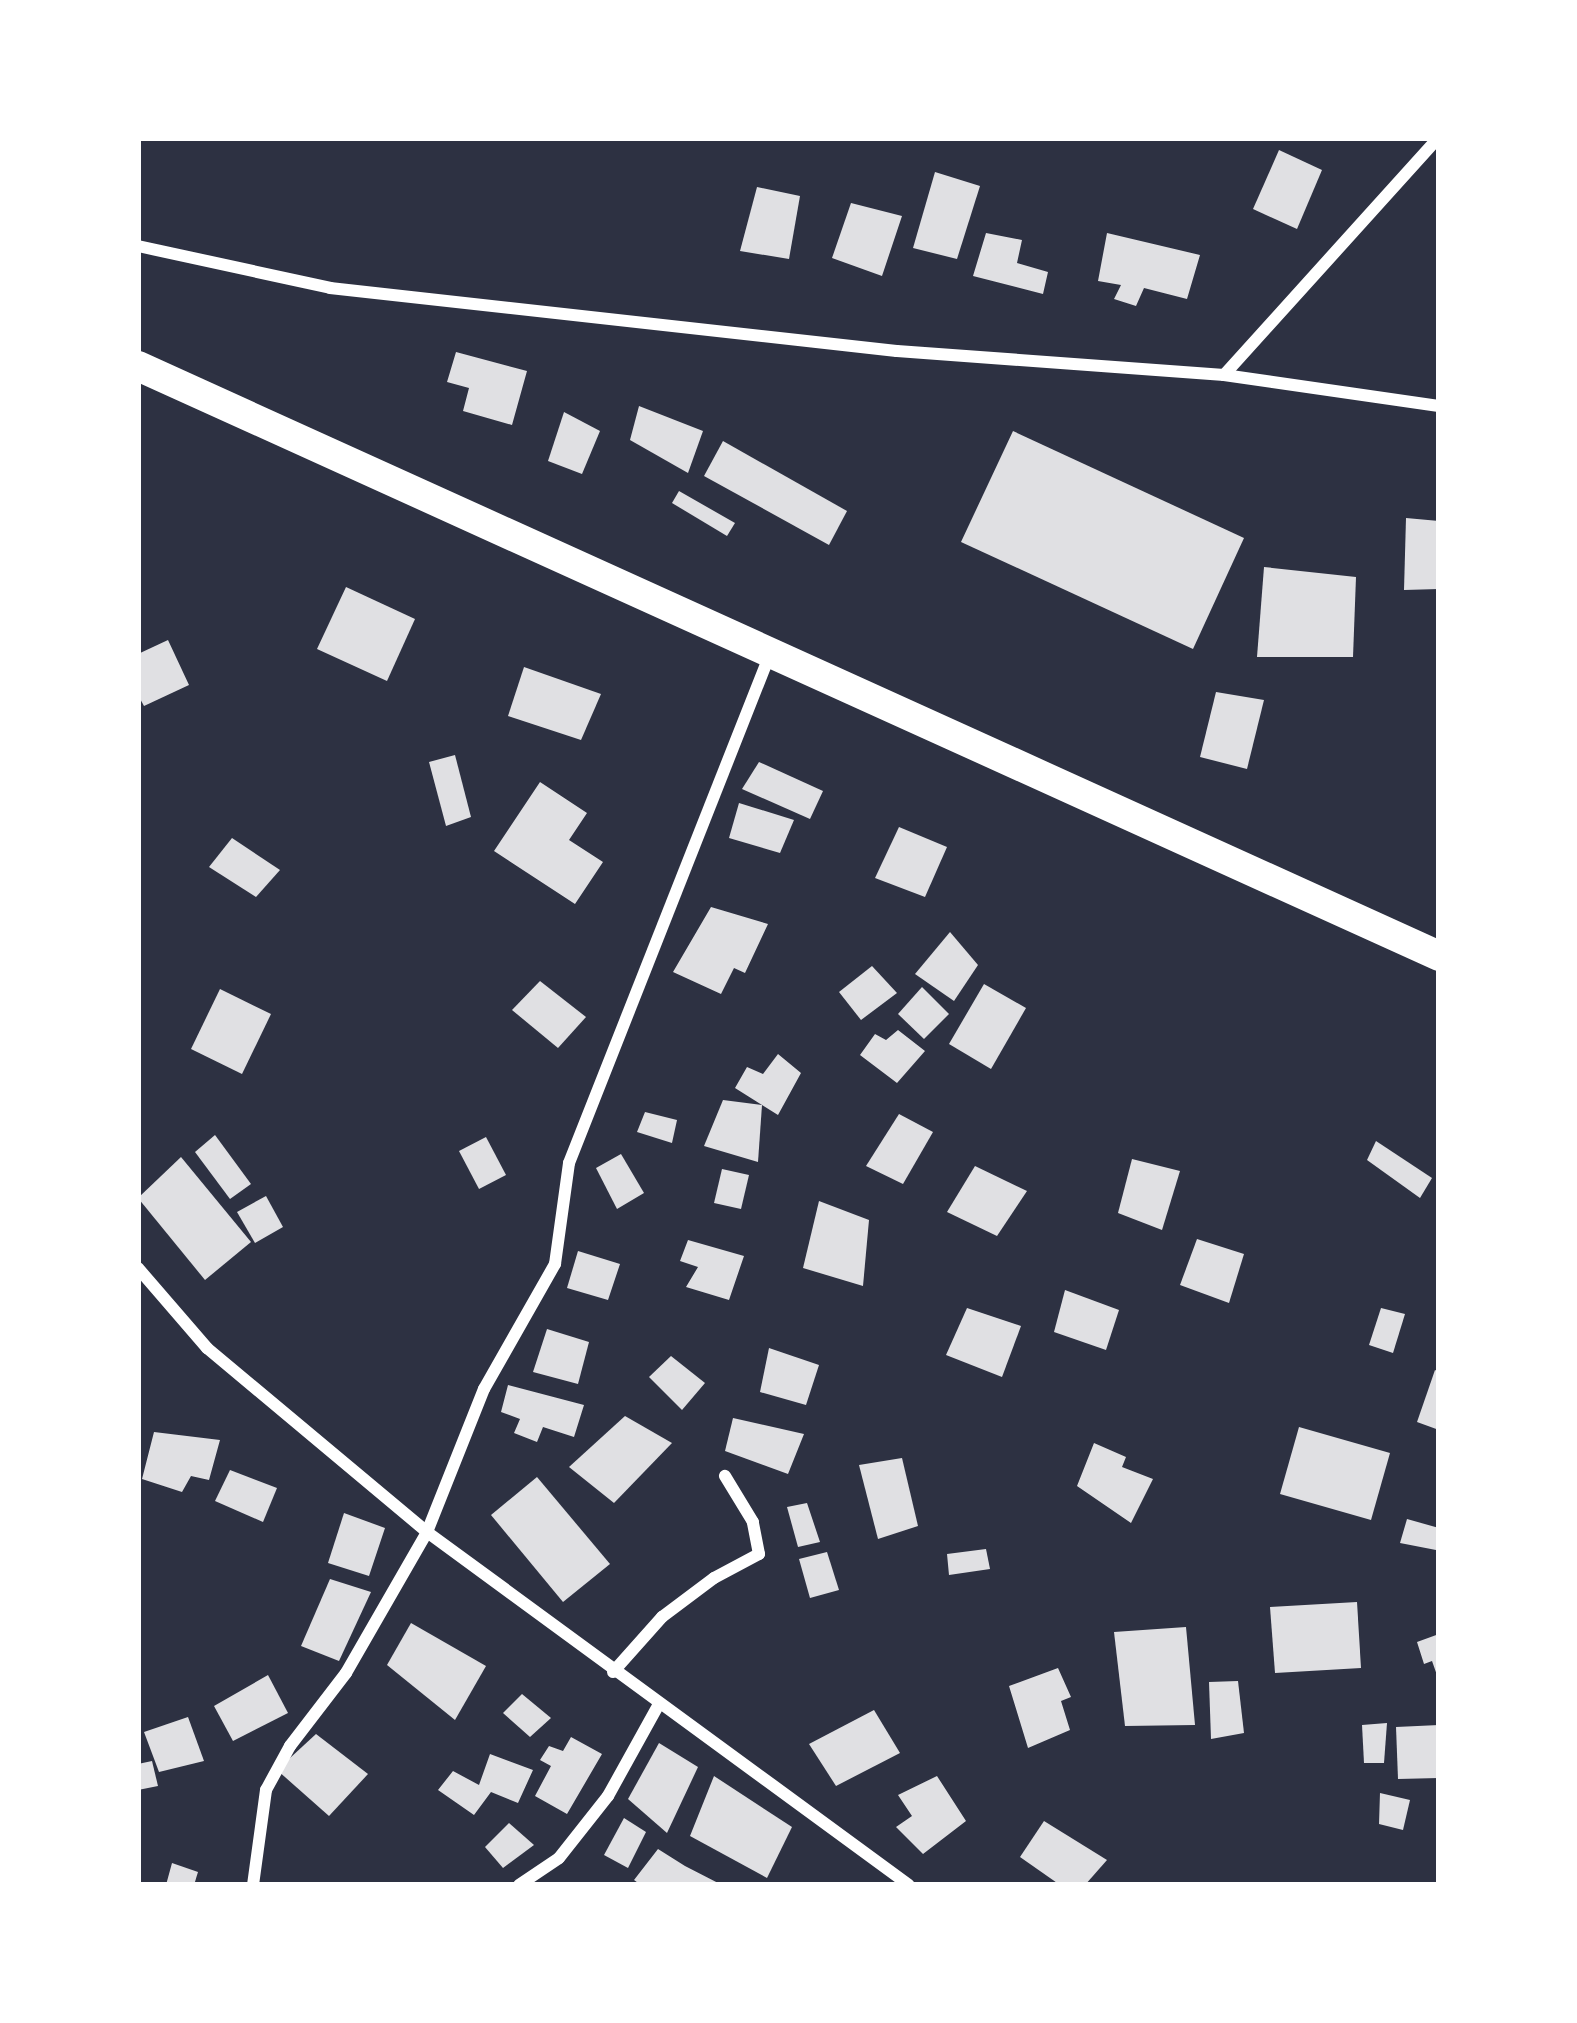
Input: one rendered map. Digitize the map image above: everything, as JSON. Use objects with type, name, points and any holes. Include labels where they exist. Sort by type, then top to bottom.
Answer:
[{"type":"highway","points":[[138,366],[1439,956]]},
{"type":"street","points":[[1224,375],[1438,138]]},
{"type":"street","points":[[138,246],[331,288],[897,350],[1224,375],[1439,406]]},
{"type":"street","points":[[253,1885],[266,1790],[290,1746],[346,1673],[427,1532],[484,1389],[555,1264],[569,1163],[770,652]]},
{"type":"street","points":[[138,1268],[207,1348],[427,1532],[908,1885]]},
{"type":"street","points":[[614,1672],[662,1616],[714,1578],[759,1554],[753,1522],[725,1476]]},
{"type":"street","points":[[519,1885],[559,1858],[608,1796],[659,1704]]},
{"type":"building","points":[[1279,150],[1322,170],[1297,229],[1253,209]]},
{"type":"building","points":[[935,172],[980,186],[957,259],[913,248]]},
{"type":"building","points":[[757,187],[800,196],[789,259],[740,251]]},
{"type":"building","points":[[851,203],[902,216],[882,276],[832,258]]},
{"type":"building","points":[[986,233],[1022,240],[1017,263],[1048,272],[1043,294],[973,276]]},
{"type":"building","points":[[1107,233],[1200,255],[1187,299],[1144,288],[1136,306],[1114,299],[1121,285],[1098,281]]},
{"type":"building","points":[[456,352],[527,371],[512,425],[463,411],[469,388],[447,382]]},
{"type":"building","points":[[639,406],[703,431],[688,473],[630,440]]},
{"type":"building","points":[[564,412],[600,431],[582,474],[548,461]]},
{"type":"building","points":[[1013,431],[1244,538],[1193,649],[961,542]]},
{"type":"building","points":[[723,441],[847,511],[829,545],[704,476]]},
{"type":"building","points":[[679,491],[735,523],[727,536],[672,503]]},
{"type":"building","points":[[1406,518],[1439,521],[1439,589],[1404,590]]},
{"type":"building","points":[[1264,567],[1356,577],[1353,657],[1257,657]]},
{"type":"building","points":[[346,587],[415,619],[387,681],[317,649]]},
{"type":"building","points":[[168,640],[189,685],[144,706],[138,695],[138,654]]},
{"type":"building","points":[[524,667],[601,694],[581,740],[508,716]]},
{"type":"building","points":[[1216,692],[1264,700],[1247,769],[1200,757]]},
{"type":"building","points":[[455,755],[471,817],[446,826],[429,762]]},
{"type":"building","points":[[759,762],[823,791],[810,819],[742,789]]},
{"type":"building","points":[[540,782],[587,813],[569,840],[603,862],[575,904],[494,851]]},
{"type":"building","points":[[739,803],[794,820],[780,853],[729,838]]},
{"type":"building","points":[[899,827],[947,847],[925,897],[875,878]]},
{"type":"building","points":[[232,838],[280,870],[256,897],[209,867]]},
{"type":"building","points":[[711,907],[768,924],[745,973],[734,968],[721,994],[673,972]]},
{"type":"building","points":[[950,932],[978,965],[954,1001],[915,974]]},
{"type":"building","points":[[872,966],[897,993],[861,1020],[839,992]]},
{"type":"building","points":[[540,981],[586,1017],[558,1048],[512,1010]]},
{"type":"building","points":[[984,984],[1026,1008],[991,1069],[949,1044]]},
{"type":"building","points":[[922,987],[949,1014],[924,1039],[898,1014]]},
{"type":"building","points":[[220,989],[271,1014],[242,1074],[191,1049]]},
{"type":"building","points":[[898,1030],[925,1051],[897,1083],[860,1055],[875,1034],[886,1040]]},
{"type":"building","points":[[778,1054],[801,1073],[778,1115],[735,1088],[747,1067],[763,1074]]},
{"type":"building","points":[[723,1100],[762,1105],[758,1162],[704,1146]]},
{"type":"building","points":[[645,1112],[677,1120],[672,1143],[637,1132]]},
{"type":"building","points":[[899,1114],[933,1132],[903,1184],[866,1166]]},
{"type":"building","points":[[215,1135],[251,1184],[230,1199],[195,1152]]},
{"type":"building","points":[[486,1137],[506,1175],[479,1189],[459,1151]]},
{"type":"building","points":[[1376,1141],[1432,1178],[1420,1198],[1367,1160]]},
{"type":"building","points":[[621,1154],[644,1193],[617,1209],[596,1168]]},
{"type":"building","points":[[181,1157],[251,1242],[205,1280],[138,1198]]},
{"type":"building","points":[[1132,1159],[1180,1171],[1162,1230],[1118,1213]]},
{"type":"building","points":[[975,1166],[1027,1191],[997,1236],[947,1212]]},
{"type":"building","points":[[722,1169],[749,1175],[741,1209],[714,1203]]},
{"type":"building","points":[[266,1196],[283,1227],[255,1243],[237,1212]]},
{"type":"building","points":[[819,1201],[869,1220],[863,1286],[803,1268]]},
{"type":"building","points":[[1197,1239],[1244,1254],[1229,1303],[1180,1285]]},
{"type":"building","points":[[688,1240],[744,1256],[729,1300],[686,1287],[698,1267],[680,1261]]},
{"type":"building","points":[[578,1251],[620,1264],[608,1300],[567,1288]]},
{"type":"building","points":[[1065,1290],[1119,1310],[1106,1350],[1054,1332]]},
{"type":"building","points":[[967,1308],[1021,1326],[1002,1377],[946,1355]]},
{"type":"building","points":[[1381,1308],[1405,1314],[1393,1353],[1369,1345]]},
{"type":"building","points":[[547,1329],[589,1342],[578,1384],[533,1372]]},
{"type":"building","points":[[769,1348],[819,1365],[806,1405],[760,1392]]},
{"type":"building","points":[[671,1356],[705,1383],[682,1410],[649,1377]]},
{"type":"building","points":[[1435,1370],[1439,1372],[1439,1430],[1417,1422]]},
{"type":"building","points":[[508,1385],[584,1405],[574,1437],[543,1427],[537,1442],[514,1433],[520,1419],[501,1412]]},
{"type":"building","points":[[625,1416],[672,1443],[614,1503],[569,1467]]},
{"type":"building","points":[[733,1418],[804,1434],[788,1474],[725,1451]]},
{"type":"building","points":[[1299,1427],[1390,1453],[1371,1520],[1280,1494]]},
{"type":"building","points":[[154,1432],[220,1440],[209,1480],[191,1476],[182,1492],[142,1479]]},
{"type":"building","points":[[1094,1443],[1126,1457],[1122,1467],[1153,1479],[1131,1523],[1077,1486]]},
{"type":"building","points":[[902,1458],[918,1526],[878,1539],[859,1465]]},
{"type":"building","points":[[230,1470],[277,1488],[263,1522],[215,1501]]},
{"type":"building","points":[[537,1477],[610,1564],[563,1602],[491,1515]]},
{"type":"building","points":[[807,1503],[820,1542],[798,1547],[787,1507]]},
{"type":"building","points":[[344,1513],[385,1528],[369,1576],[328,1563]]},
{"type":"building","points":[[1407,1519],[1439,1528],[1436,1550],[1400,1543]]},
{"type":"building","points":[[986,1549],[990,1569],[949,1575],[947,1554]]},
{"type":"building","points":[[827,1552],[839,1590],[810,1598],[799,1559]]},
{"type":"building","points":[[330,1579],[371,1592],[339,1661],[301,1646]]},
{"type":"building","points":[[1357,1602],[1361,1668],[1275,1673],[1270,1607]]},
{"type":"building","points":[[411,1623],[486,1666],[455,1720],[387,1665]]},
{"type":"building","points":[[1186,1627],[1195,1725],[1125,1726],[1114,1632]]},
{"type":"building","points":[[1439,1634],[1438,1678],[1432,1661],[1424,1664],[1417,1642]]},
{"type":"building","points":[[1058,1668],[1071,1697],[1061,1701],[1070,1730],[1028,1748],[1009,1686]]},
{"type":"building","points":[[268,1675],[288,1713],[233,1741],[214,1706]]},
{"type":"building","points":[[1238,1681],[1244,1733],[1211,1739],[1209,1682]]},
{"type":"building","points":[[522,1694],[551,1718],[530,1737],[503,1713]]},
{"type":"building","points":[[874,1710],[900,1753],[836,1786],[809,1744]]},
{"type":"building","points":[[188,1717],[204,1761],[159,1772],[144,1732]]},
{"type":"building","points":[[1387,1723],[1384,1763],[1364,1763],[1362,1725]]},
{"type":"building","points":[[1439,1725],[1439,1778],[1398,1779],[1396,1727]]},
{"type":"building","points":[[316,1734],[368,1774],[329,1816],[277,1770]]},
{"type":"building","points":[[571,1737],[602,1754],[567,1814],[535,1796],[551,1766],[540,1760],[549,1746],[563,1751]]},
{"type":"building","points":[[659,1743],[698,1767],[667,1833],[628,1799]]},
{"type":"building","points":[[490,1754],[533,1770],[518,1803],[491,1792],[474,1815],[438,1790],[453,1771],[479,1785]]},
{"type":"building","points":[[152,1761],[158,1786],[138,1790],[138,1764]]},
{"type":"building","points":[[714,1776],[792,1827],[767,1878],[690,1836]]},
{"type":"building","points":[[937,1776],[966,1821],[923,1854],[896,1827],[912,1816],[898,1795]]},
{"type":"building","points":[[1380,1793],[1410,1800],[1403,1830],[1379,1824]]},
{"type":"building","points":[[624,1818],[646,1832],[628,1868],[604,1855]]},
{"type":"building","points":[[1044,1821],[1107,1860],[1085,1885],[1060,1885],[1020,1857]]},
{"type":"building","points":[[509,1823],[534,1845],[503,1868],[485,1847]]},
{"type":"building","points":[[658,1849],[722,1885],[641,1885],[634,1880]]},
{"type":"building","points":[[172,1863],[198,1872],[194,1885],[166,1885]]}]
